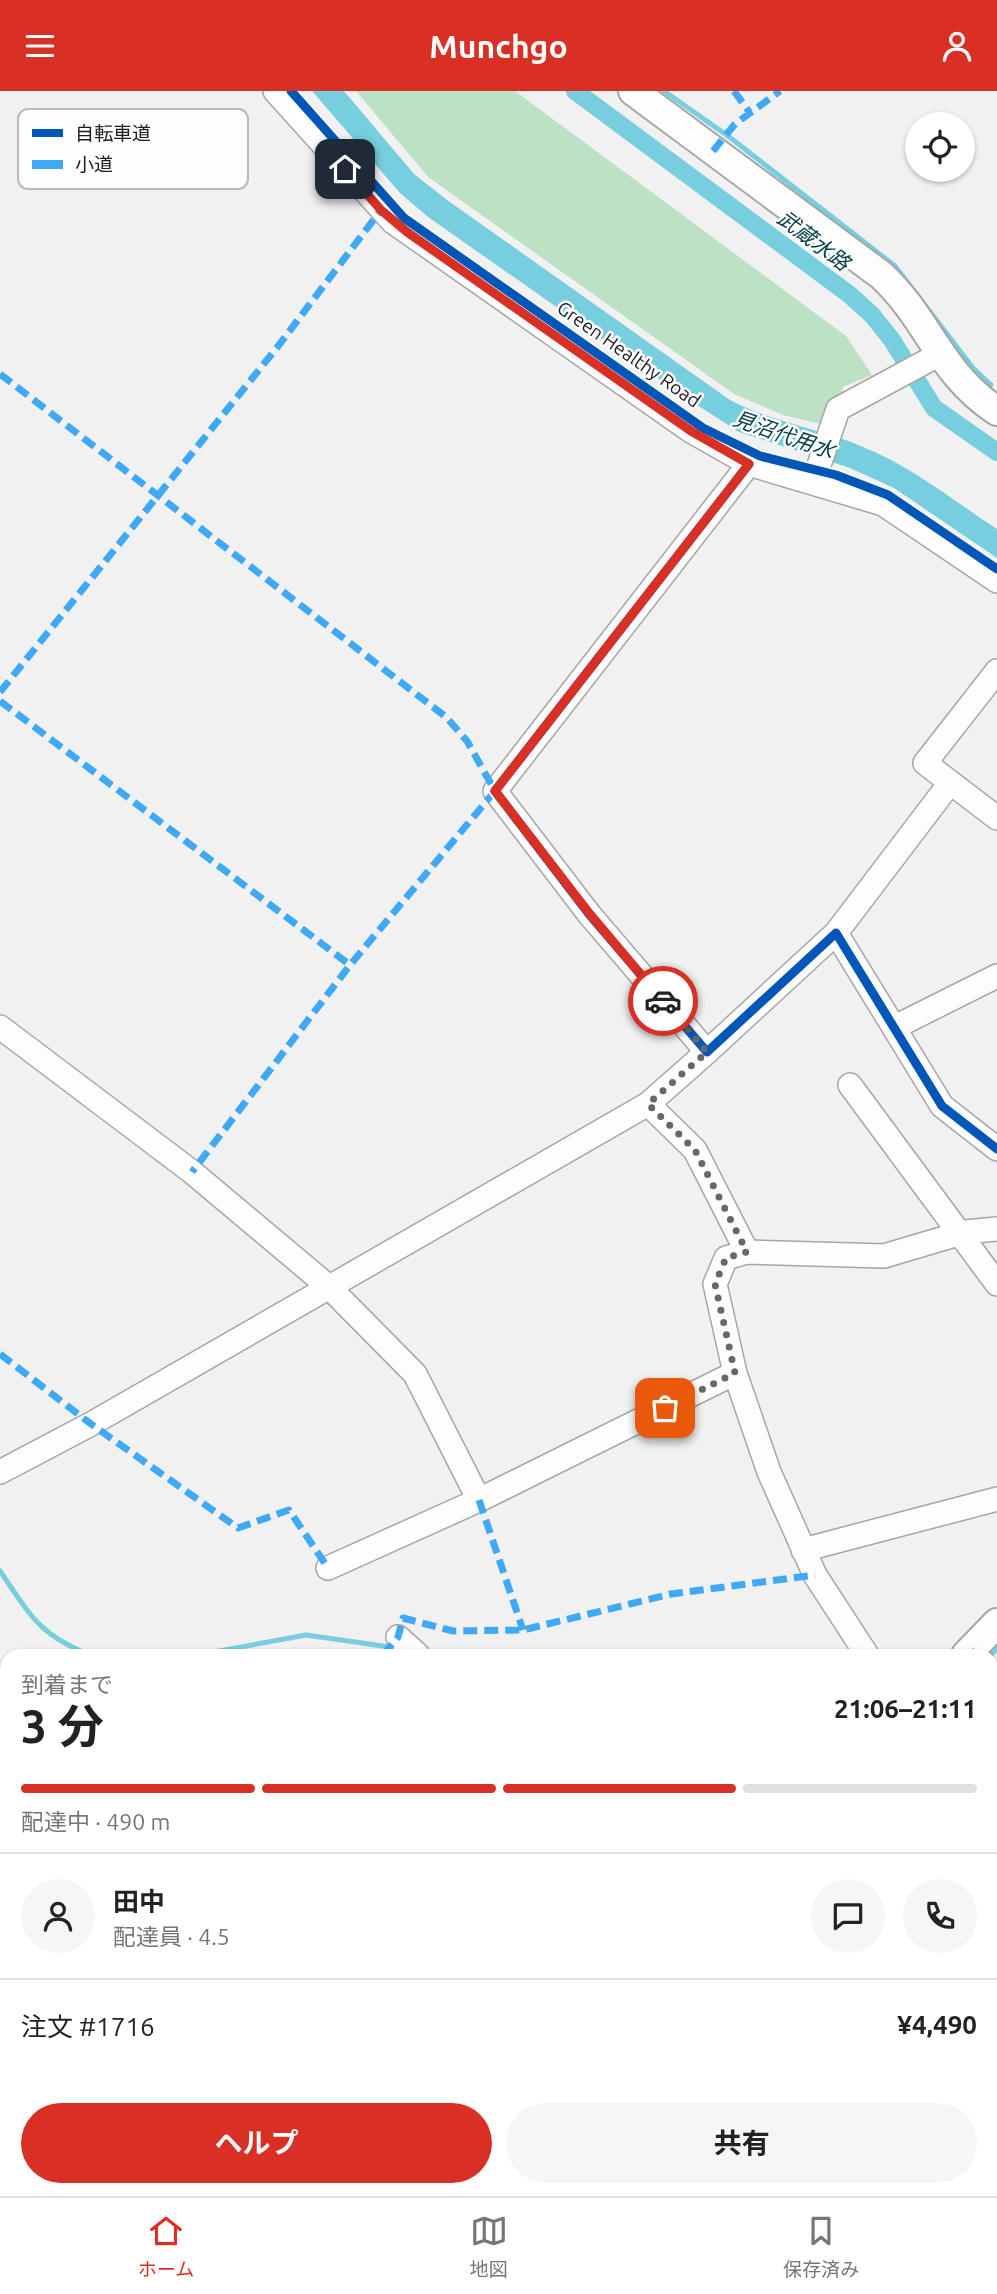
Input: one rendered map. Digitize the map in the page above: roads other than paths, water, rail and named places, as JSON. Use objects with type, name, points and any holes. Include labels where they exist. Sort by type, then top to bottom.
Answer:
[{"type":"main road","points":[[633,91],[881,275],[909,303],[933,358],[966,388],[994,402]]},
{"type":"main road","points":[[972,1649],[997,1623]]},
{"type":"street","points":[[275,91],[393,222],[691,431],[749,464],[883,504],[997,581]]},
{"type":"street","points":[[813,483],[838,409],[933,358]]},
{"type":"street","points":[[707,1052],[589,913],[495,791],[749,464]]},
{"type":"street","points":[[997,671],[925,763],[997,818]]},
{"type":"street","points":[[0,1472],[91,1424],[648,1104],[836,933],[950,783]]},
{"type":"street","points":[[836,933],[942,1106],[997,1149]]},
{"type":"street","points":[[895,1027],[997,976]]},
{"type":"street","points":[[0,1027],[192,1172],[329,1287],[415,1374],[479,1500]]},
{"type":"street","points":[[850,1085],[997,1284]]},
{"type":"street","points":[[648,1104],[695,1150],[747,1252]]},
{"type":"street","points":[[863,1649],[815,1575],[769,1472],[735,1373],[715,1284],[726,1258],[747,1252],[884,1256],[961,1234],[997,1230]]},
{"type":"street","points":[[328,1569],[479,1500],[735,1373]]},
{"type":"street","points":[[803,1550],[997,1499]]},
{"type":"water","name":"見沼代用水","points":[[312,91],[344,91],[414,174],[730,400],[881,455],[915,474],[997,529],[997,558],[894,488],[850,468],[739,432],[686,398],[428,217],[400,193]]},
{"type":"waterway","name":"武蔵水路","points":[[575,91],[850,295],[872,315],[892,340],[934,408],[997,452]]},
{"type":"waterway","points":[[664,91],[728,136],[895,266],[973,368],[991,385]]},
{"type":"waterway","points":[[0,1571],[37,1622],[58,1639],[76,1649]]},
{"type":"waterway","points":[[230,1649],[306,1635],[397,1648]]}]
